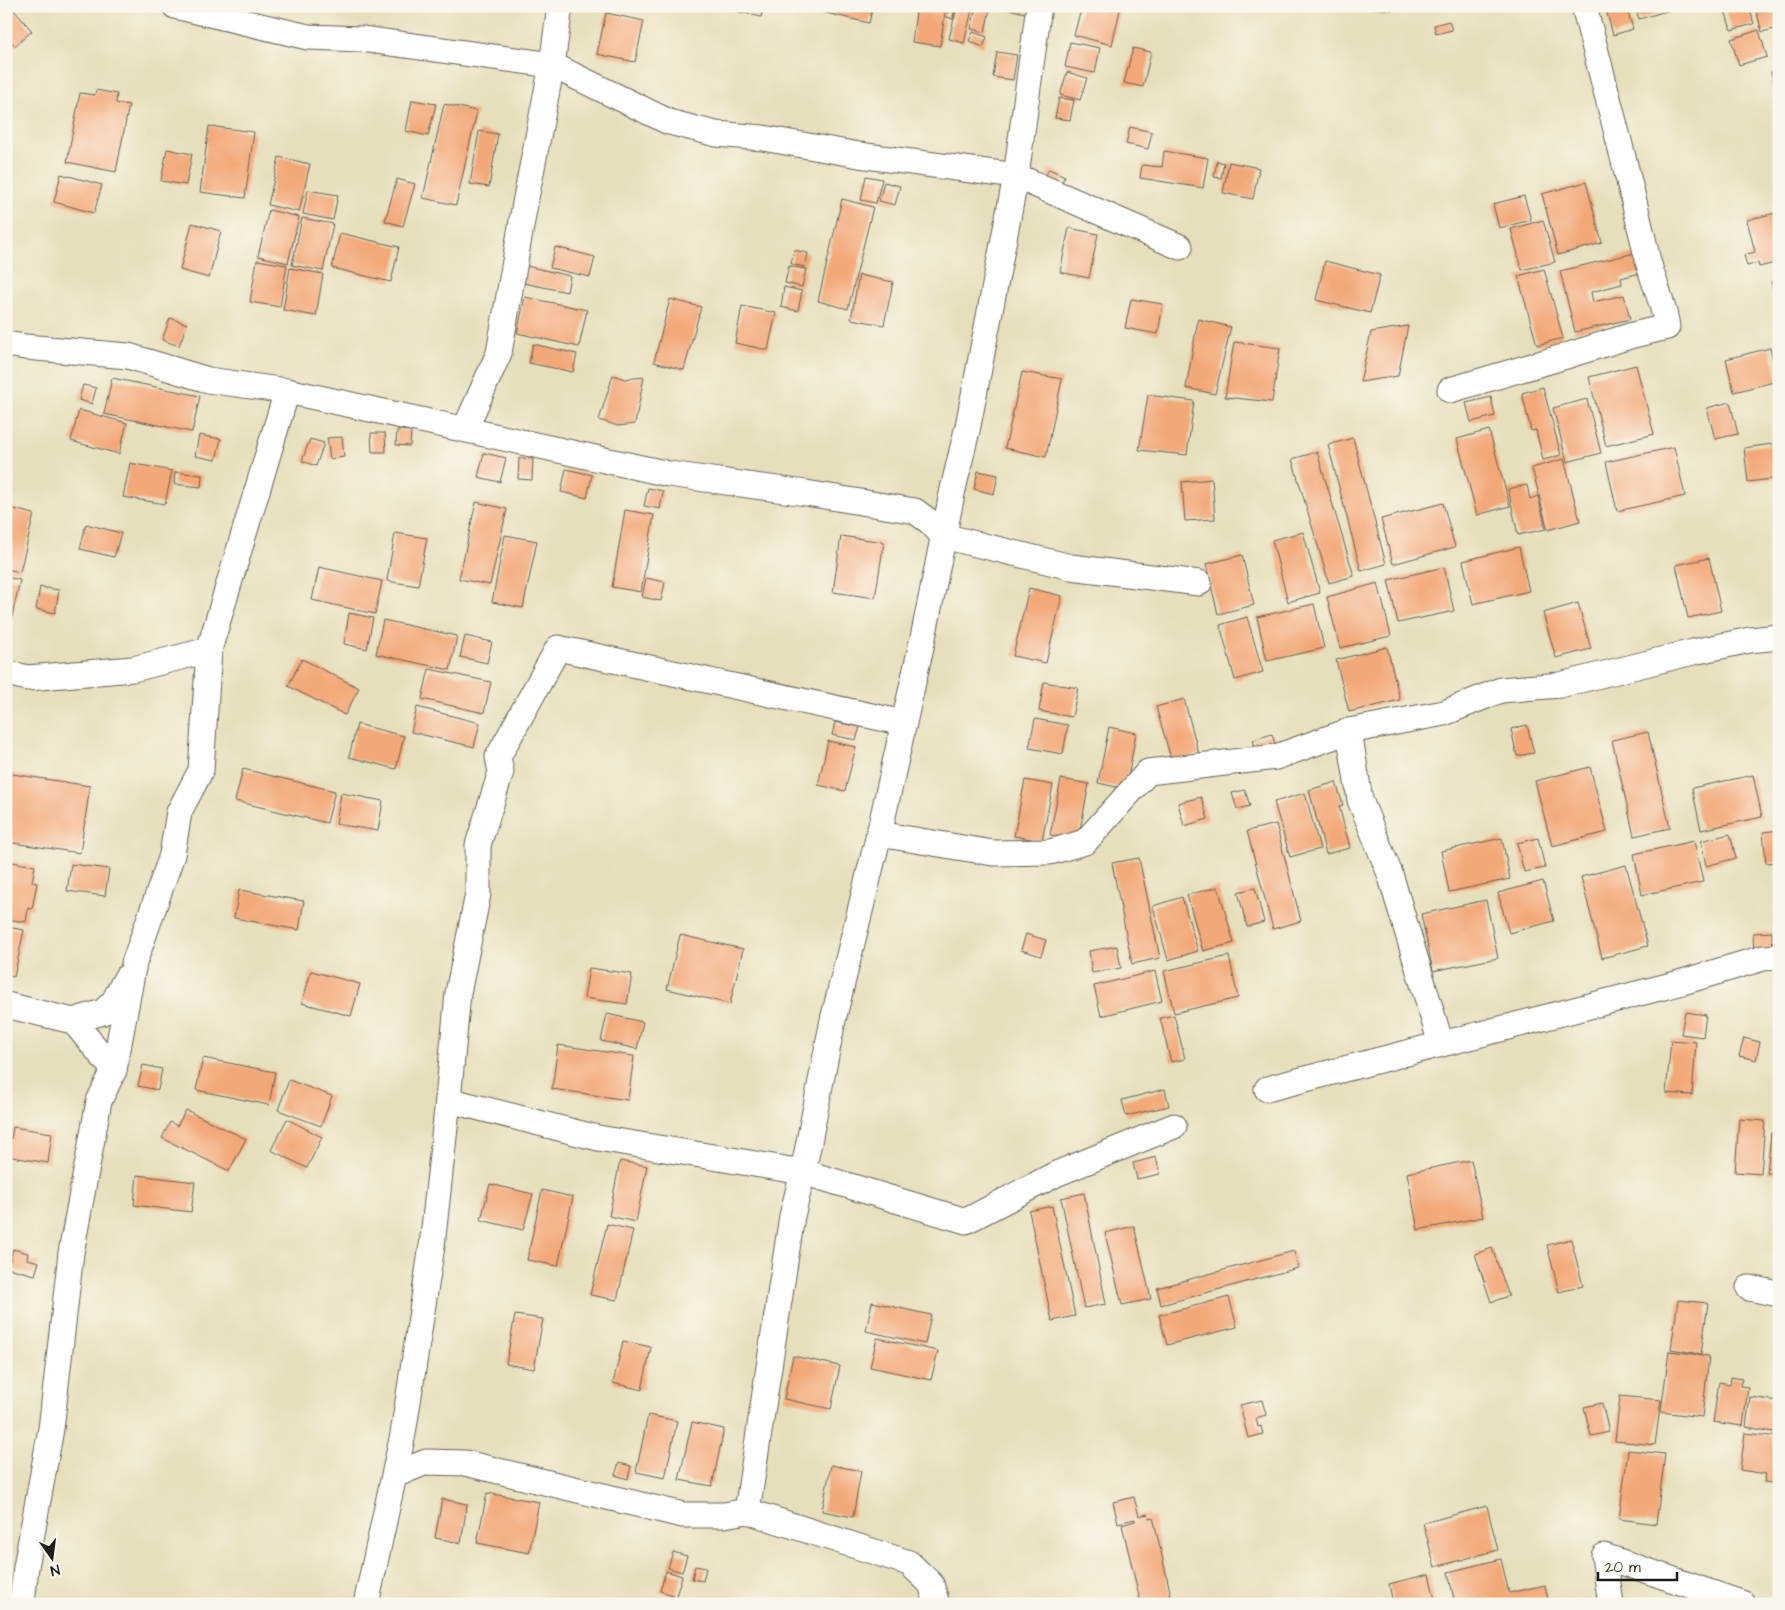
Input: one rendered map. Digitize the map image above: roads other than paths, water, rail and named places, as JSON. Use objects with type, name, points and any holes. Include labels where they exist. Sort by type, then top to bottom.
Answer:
[{"type":"street","points":[[175,6],[308,37],[362,39],[552,65],[669,122],[716,134],[763,138],[859,155],[1016,176],[1180,248]]},
{"type":"street","points":[[465,429],[500,353],[526,198],[552,65],[560,6]]},
{"type":"street","points":[[747,1511],[792,1216],[803,1172],[833,1020],[879,834],[904,723],[942,536],[968,426],[1016,176],[1039,6]]},
{"type":"street","points":[[1450,390],[1632,335],[1667,327],[1665,310],[1650,270],[1629,176],[1584,6]]},
{"type":"street","points":[[6,344],[128,356],[208,380],[287,391],[669,474],[806,493],[915,511],[930,522],[942,536],[1071,567],[1199,583]]},
{"type":"street","points":[[22,1604],[26,1567],[51,1429],[72,1253],[99,1102],[114,1070],[134,963],[172,855],[179,812],[200,770],[203,752],[209,650],[287,391]]},
{"type":"street","points":[[915,511],[953,489]]},
{"type":"street","points":[[879,834],[993,853],[1050,852],[1085,842],[1148,772],[1276,757],[1349,731],[1444,713],[1501,690],[1560,685],[1693,652],[1750,640],[1779,637]]},
{"type":"street","points":[[366,1604],[403,1434],[432,1246],[458,993],[478,894],[478,846],[501,772],[498,757],[558,648],[904,723]]},
{"type":"street","points":[[6,673],[28,678],[133,669],[209,650]]},
{"type":"street","points":[[1349,731],[1360,800],[1390,874],[1441,1044]]},
{"type":"street","points":[[1267,1089],[1679,984],[1763,958],[1779,957]]},
{"type":"street","points":[[6,1005],[73,1021],[103,1012],[114,1000],[134,963]]},
{"type":"street","points":[[73,1021],[114,1070]]},
{"type":"street","points":[[448,1100],[598,1138],[803,1172],[966,1221],[1056,1174],[1174,1126]]},
{"type":"street","points":[[1750,1288],[1779,1294]]},
{"type":"street","points":[[403,1434],[426,1462]]},
{"type":"street","points":[[395,1475],[426,1462],[465,1464],[683,1515],[724,1515],[747,1511],[909,1563],[931,1584],[936,1604]]},
{"type":"street","points":[[1611,1604],[1604,1556],[1744,1604]]}]
